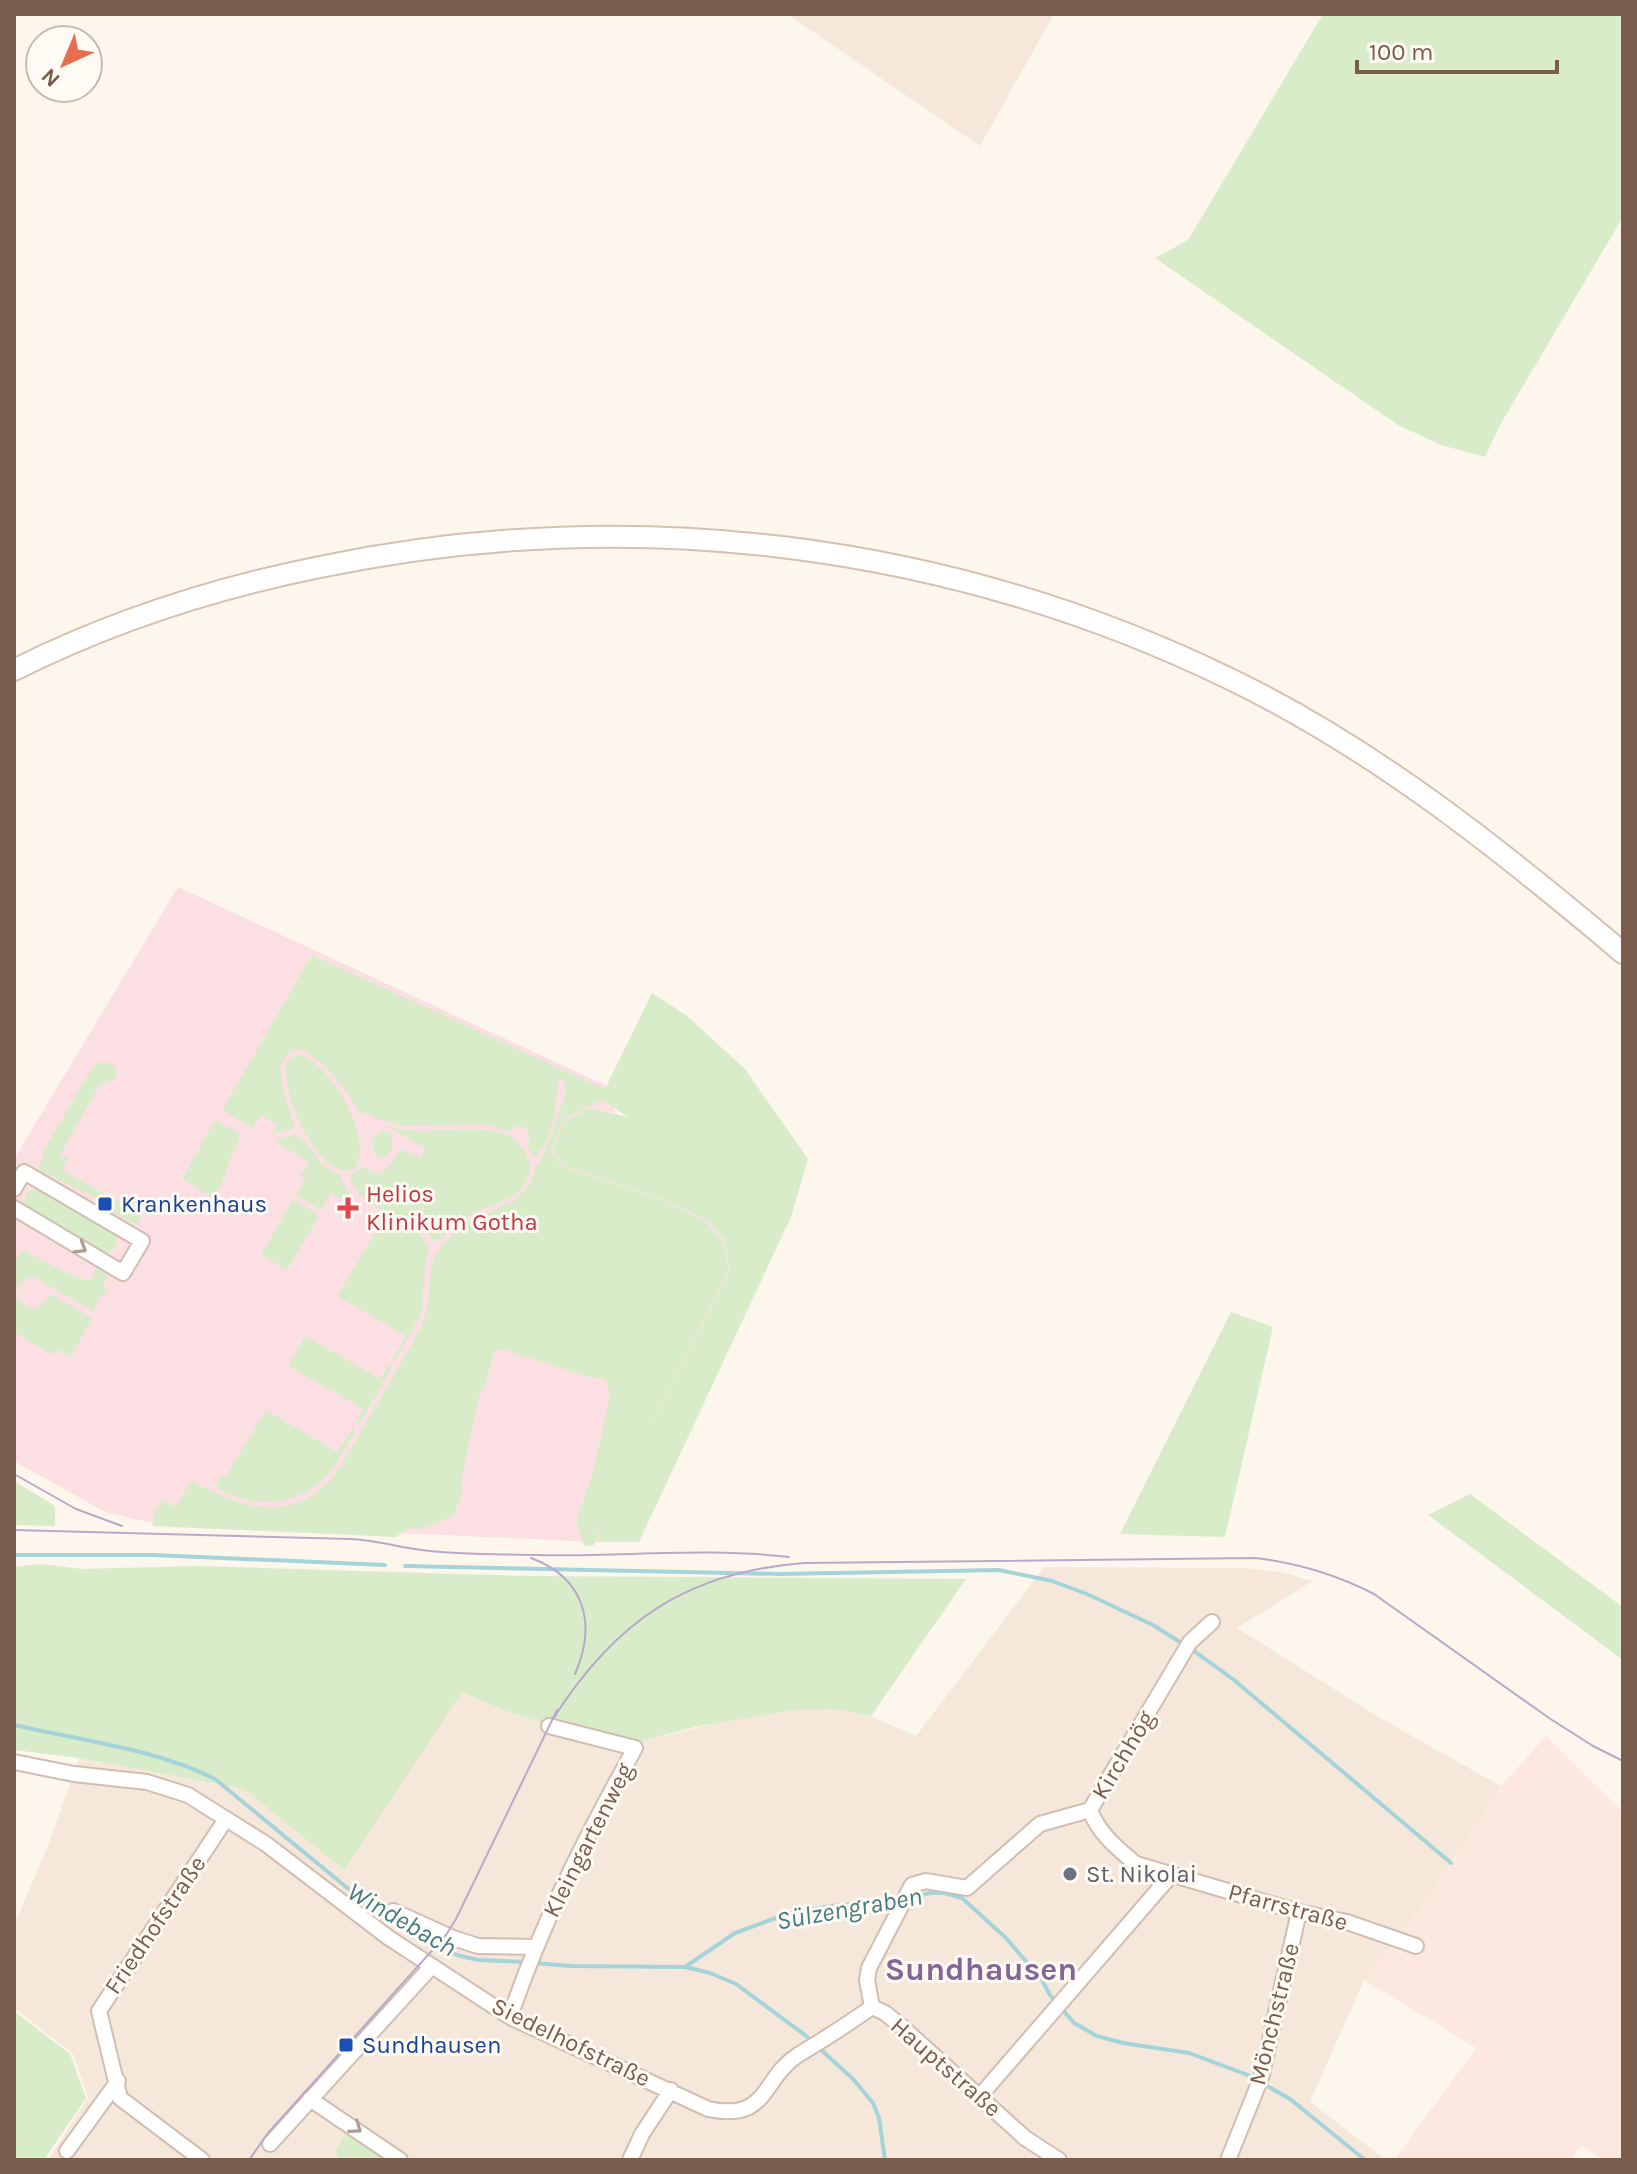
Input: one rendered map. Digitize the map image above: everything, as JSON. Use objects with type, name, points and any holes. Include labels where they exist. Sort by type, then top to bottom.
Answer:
[{"type":"main road","points":[[14,670],[90,636],[220,590],[362,558],[453,545],[536,537],[652,536],[794,547],[861,558],[1004,591],[1159,645],[1234,681],[1305,719],[1397,776],[1517,865],[1623,953]]},
{"type":"street","points":[[14,1189],[24,1172],[142,1241],[123,1273],[14,1208]]},
{"type":"street","name":"Kirchhög","points":[[872,2007],[867,1980],[869,1968],[912,1885],[926,1881],[967,1888],[1040,1824],[1090,1810],[1186,1648],[1212,1622]]},
{"type":"street","name":"Kleingartenweg","points":[[510,2017],[531,1957],[576,1858],[635,1748],[549,1726]]},
{"type":"street","name":"Siedelhofstraße","points":[[14,1762],[74,1774],[147,1782],[188,1795],[266,1844],[346,1908],[510,2017],[671,2090]]},
{"type":"street","name":"Pfarrstraße","points":[[1090,1810],[1096,1825],[1115,1847],[1136,1864],[1299,1912],[1347,1922],[1416,1946]]},
{"type":"street","name":"Friedhofstraße","points":[[202,2160],[120,2098],[99,2011],[226,1819]]},
{"type":"street","points":[[980,2096],[1172,1874]]},
{"type":"street","points":[[393,1911],[453,1938],[531,1957]]},
{"type":"street","name":"Mönchstraße","points":[[1228,2160],[1260,2081],[1299,1912]]},
{"type":"street","points":[[270,2144],[432,1966]]},
{"type":"street","name":"Hauptstraße","points":[[671,2090],[708,2109],[730,2112],[746,2108],[760,2100],[791,2061],[872,2007],[901,2026],[1025,2138],[1059,2160]]},
{"type":"street","points":[[67,2151],[118,2081]]},
{"type":"street","points":[[630,2160],[642,2134],[671,2090]]},
{"type":"street","points":[[310,2099],[400,2160]]},
{"type":"shaded area","points":[[787,14],[1054,14],[980,146]]},
{"type":"shaded area","name":"Helios Klinikum Gotha","points":[[178,887],[607,1086],[616,1113],[590,1108],[565,1122],[553,1152],[563,1165],[655,1196],[707,1220],[724,1239],[730,1270],[609,1509],[597,1542],[148,1522],[105,1512],[14,1461],[14,1159]]},
{"type":"shaded area","points":[[1044,1567],[1243,1568],[1281,1572],[1313,1581],[1237,1628],[1385,1721],[1501,1786],[1429,1897],[1364,1980],[1310,2102],[1386,2160],[48,2160],[88,2098],[73,2054],[14,2008],[14,1925],[48,1846],[79,1758],[244,1789],[344,1870],[462,1692],[501,1709],[660,1737],[738,1718],[793,1710],[838,1709],[871,1716],[916,1736]]},
{"type":"shaded area","points":[[1546,1736],[1623,1812],[1623,2160],[1603,2160],[1582,2145],[1570,2160],[1394,2160],[1476,2048],[1364,1980],[1429,1897],[1501,1786]]},
{"type":"green space","points":[[1323,14],[1623,14],[1623,217],[1500,425],[1485,457],[1441,445],[1398,425],[1155,258],[1188,240]]},
{"type":"green space","points":[[312,955],[605,1089],[652,993],[686,1015],[745,1069],[808,1159],[791,1217],[639,1542],[597,1542],[605,1517],[594,1545],[584,1546],[576,1521],[592,1476],[608,1405],[610,1394],[606,1379],[589,1377],[502,1349],[494,1351],[486,1383],[479,1396],[461,1480],[462,1494],[454,1515],[423,1529],[409,1528],[396,1537],[152,1526],[163,1500],[176,1507],[191,1481],[231,1500],[271,1507],[290,1505],[308,1498],[325,1485],[341,1466],[422,1326],[429,1299],[431,1265],[436,1254],[469,1221],[515,1200],[528,1187],[564,1099],[565,1084],[559,1076],[550,1131],[534,1157],[527,1146],[529,1133],[517,1125],[509,1132],[483,1124],[405,1126],[371,1117],[369,1113],[360,1113],[325,1067],[298,1049],[288,1053],[280,1065],[284,1094],[295,1128],[272,1134],[277,1125],[261,1115],[252,1128],[222,1110]],"holes":[[[602,1100],[628,1117],[590,1108],[564,1122],[553,1152],[563,1165],[655,1196],[707,1220],[724,1239],[730,1270],[633,1462],[729,1269],[722,1240],[705,1221],[655,1197],[562,1166],[551,1153],[563,1120]]]},
{"type":"green space","points":[[298,1055],[311,1060],[324,1071],[347,1105],[359,1142],[359,1158],[353,1170],[340,1169],[326,1161],[304,1130],[295,1111],[286,1075],[287,1061]]},
{"type":"green space","points":[[105,1061],[115,1066],[117,1074],[114,1079],[100,1084],[60,1155],[62,1158],[69,1156],[62,1170],[142,1215],[137,1225],[114,1213],[109,1205],[38,1169],[44,1155],[42,1153],[90,1071],[96,1064]]},
{"type":"green space","points":[[215,1120],[240,1134],[213,1198],[182,1179]]},
{"type":"green space","points":[[386,1126],[417,1131],[471,1129],[502,1133],[524,1149],[529,1163],[528,1178],[514,1195],[470,1215],[436,1242],[414,1221],[377,1208],[357,1192],[349,1177],[364,1166],[380,1173],[389,1166],[400,1149],[421,1158],[425,1148]]},
{"type":"green space","points":[[381,1131],[392,1136],[392,1150],[381,1159],[375,1153],[372,1139]]},
{"type":"green space","points":[[295,1135],[304,1140],[321,1163],[340,1176],[350,1194],[346,1202],[331,1193],[321,1210],[296,1195],[305,1180],[300,1176],[309,1162],[276,1142],[279,1138]]},
{"type":"green space","points":[[39,1188],[117,1234],[116,1248],[104,1254],[26,1208],[24,1200],[28,1192]]},
{"type":"green space","points":[[293,1199],[319,1215],[287,1270],[261,1255]]},
{"type":"green space","points":[[383,1219],[410,1226],[429,1247],[422,1311],[395,1362],[392,1360],[406,1336],[337,1296]]},
{"type":"green space","points":[[24,1250],[88,1281],[96,1268],[108,1275],[102,1286],[109,1291],[100,1297],[93,1311],[36,1278],[27,1278],[18,1285],[16,1296],[26,1307],[37,1309],[48,1296],[53,1295],[92,1318],[71,1357],[56,1349],[52,1355],[14,1332],[14,1260]]},
{"type":"green space","points":[[1231,1312],[1273,1327],[1225,1537],[1120,1534]]},
{"type":"green space","points":[[305,1336],[380,1379],[389,1365],[392,1367],[358,1426],[355,1423],[363,1409],[288,1366]]},
{"type":"green space","points":[[266,1410],[337,1452],[352,1429],[355,1431],[336,1464],[321,1481],[293,1497],[278,1501],[246,1500],[215,1487],[222,1475],[226,1476]]},
{"type":"green space","points":[[14,1481],[55,1506],[55,1526],[14,1525]]},
{"type":"green space","points":[[1470,1494],[1623,1607],[1623,1660],[1428,1515]]},
{"type":"green space","points":[[40,1564],[82,1569],[195,1566],[528,1576],[966,1579],[871,1716],[838,1709],[793,1710],[695,1727],[634,1743],[540,1722],[462,1692],[344,1870],[244,1789],[79,1758],[14,1750],[14,1567]]},
{"type":"green space","points":[[14,2011],[70,2054],[86,2098],[44,2160],[14,2160]]},
{"type":"green space","points":[[347,2130],[390,2160],[340,2160],[336,2151]]},
{"type":"waterway","points":[[14,1555],[154,1555],[385,1565]]},
{"type":"waterway","points":[[405,1566],[780,1574],[999,1570],[1052,1581],[1087,1594],[1153,1625],[1183,1644]]},
{"type":"waterway","points":[[1190,1648],[1234,1680],[1451,1863]]},
{"type":"waterway","name":"Windebach","points":[[14,1725],[117,1746],[168,1760],[215,1779],[368,1905],[411,1933],[457,1955],[478,1960],[525,1962]]},
{"type":"waterway","name":"Sülzengraben","points":[[907,1900],[929,1893],[962,1898],[1005,1937],[1074,2023],[1097,2036],[1189,2053],[1248,2075],[1290,2099],[1365,2160]]},
{"type":"waterway","name":"Sülzengraben","points":[[685,1967],[735,1933],[790,1913],[838,1905],[899,1902]]},
{"type":"waterway","name":"Windebach","points":[[534,1963],[685,1967],[736,1984],[805,2035],[853,2079],[873,2103],[879,2118],[885,2160]]},
{"type":"tram line","points":[[14,1474],[76,1509],[122,1526]]},
{"type":"tram line","points":[[14,1530],[350,1539],[465,1554],[726,1553],[789,1557]]},
{"type":"tram line","points":[[531,1558],[564,1578],[582,1605],[585,1638],[575,1674]]},
{"type":"tram line","points":[[553,1719],[602,1655],[629,1629],[658,1608],[690,1590],[724,1577],[762,1568],[804,1563],[1255,1558],[1316,1570],[1374,1594],[1549,1718],[1623,1761]]},
{"type":"tram line","points":[[249,2160],[268,2133],[446,1935],[557,1710]]},
{"type":"place","name":"Krankenhaus","points":[[105,1204]]},
{"type":"place","name":"Helios Klinikum Gotha","points":[[348,1208]]},
{"type":"place","name":"St. Nikolai","points":[[1070,1874]]},
{"type":"place","name":"Sundhausen","points":[[346,2045]]},
{"type":"district","name":"Sundhausen","points":[[981,1969]]}]
